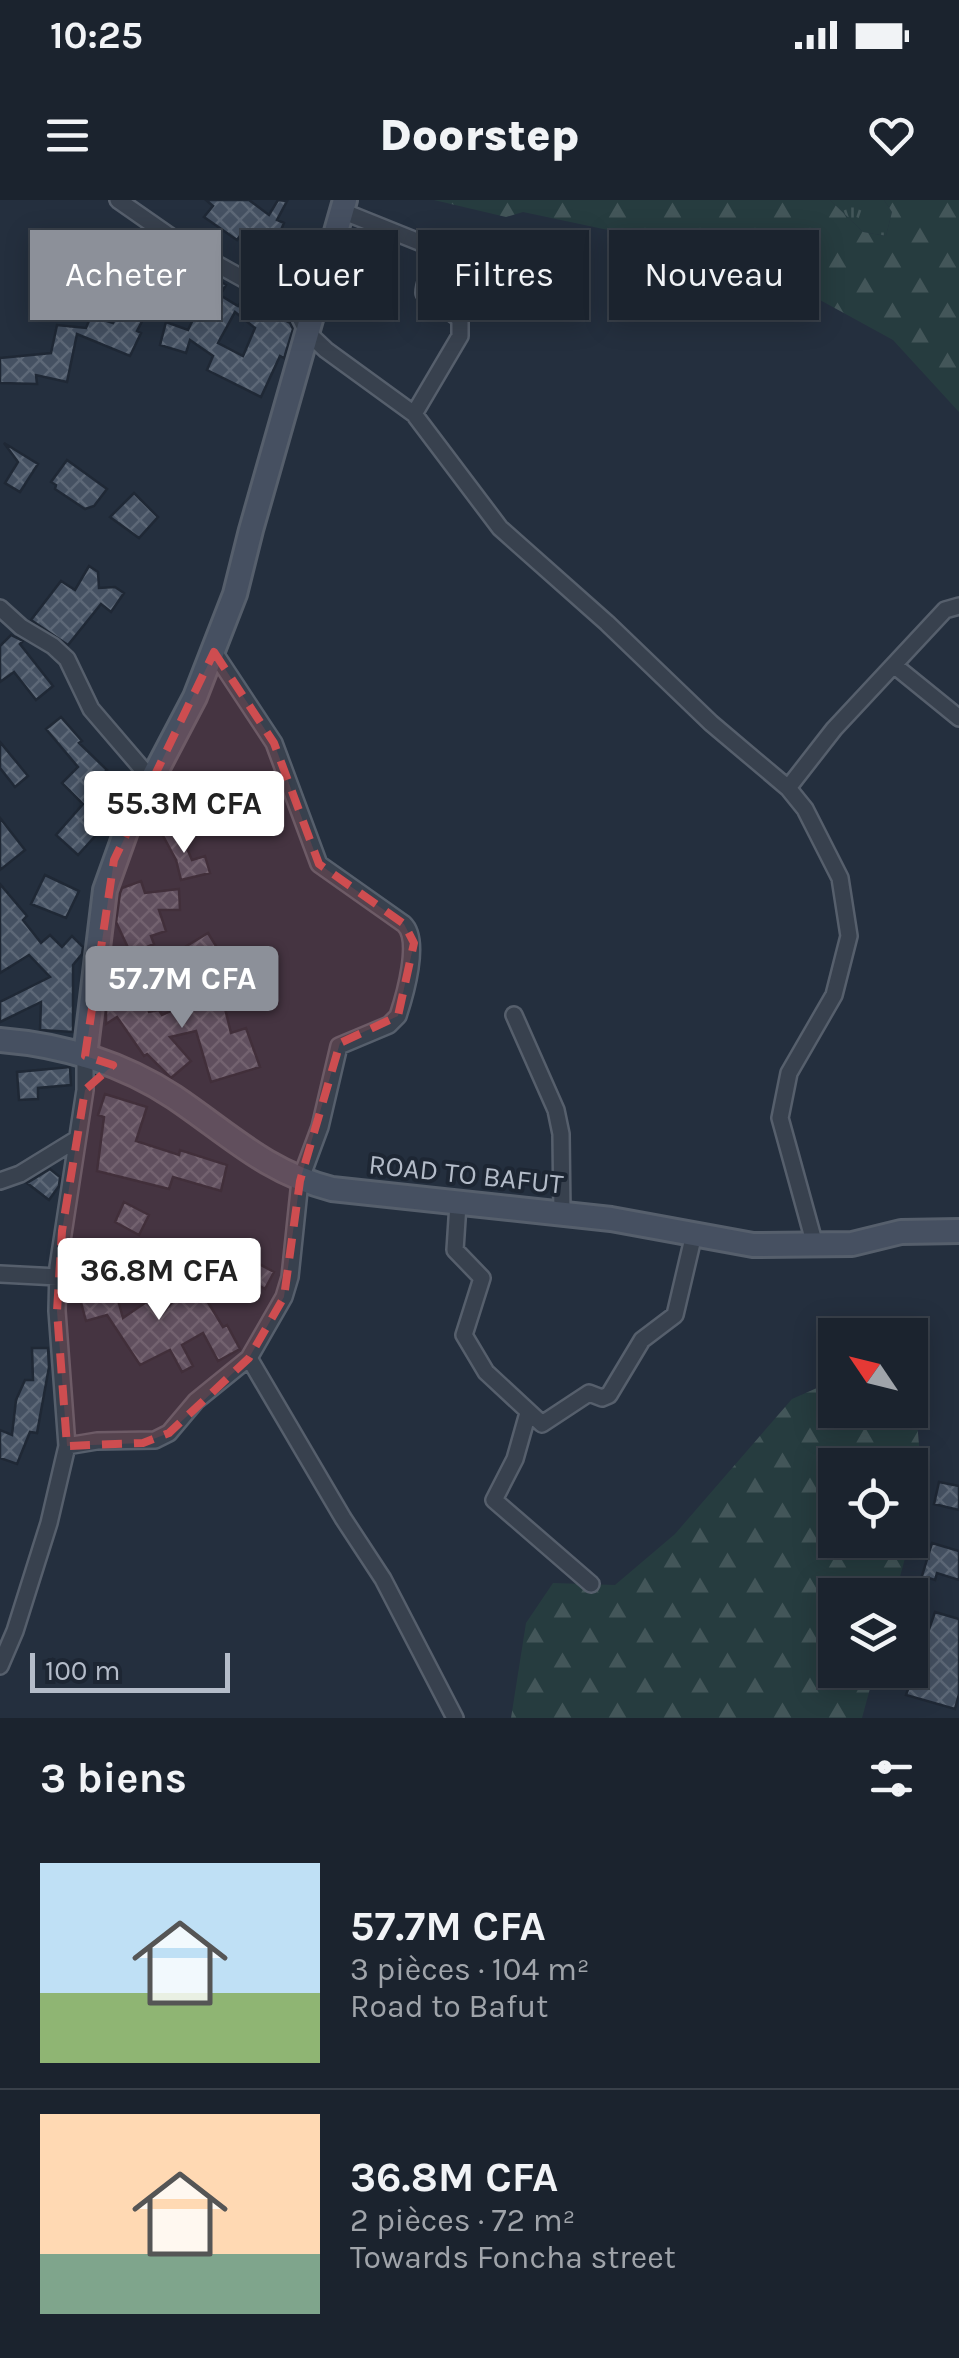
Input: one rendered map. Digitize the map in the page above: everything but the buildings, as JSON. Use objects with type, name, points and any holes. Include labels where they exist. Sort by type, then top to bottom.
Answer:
[{"type":"street","points":[[118,200],[184,246],[285,302],[298,314],[306,332],[343,365],[414,414],[500,528],[788,788],[806,809],[840,878],[849,936],[834,996],[789,1074],[782,1098],[780,1118],[815,1245]]},
{"type":"street","points":[[0,1666],[16,1631],[67,1446],[58,1277],[84,1090],[105,890],[128,823],[194,697],[236,594],[343,206],[429,246],[433,261],[424,294],[460,319],[460,336],[414,414]]},
{"type":"street","points":[[788,788],[834,729],[945,610],[959,606]]},
{"type":"street","points":[[0,608],[66,660],[90,709],[151,780]]},
{"type":"street","points":[[67,1446],[155,1440],[248,1358],[284,1297],[290,1277],[300,1180],[320,1127],[339,1046],[389,1025],[398,1016],[414,943],[411,930],[404,924],[320,864],[274,743],[214,652]]},
{"type":"street","points":[[895,666],[959,718]]},
{"type":"street","points":[[514,1014],[556,1110],[561,1134],[562,1214]]},
{"type":"street","name":"ROAD TO BAFUT","points":[[0,1040],[50,1046],[113,1065],[172,1096],[255,1157],[300,1180],[375,1196],[611,1219],[753,1245],[871,1242],[908,1232],[959,1231]]},
{"type":"street","points":[[84,1090],[113,1065]]},
{"type":"street","points":[[0,1181],[20,1174],[77,1139]]},
{"type":"street","points":[[458,1204],[455,1250],[482,1278],[464,1335],[486,1372],[542,1424],[589,1393],[602,1398],[609,1396],[642,1340],[674,1316],[694,1234]]},
{"type":"street","points":[[0,1274],[58,1277]]},
{"type":"street","points":[[248,1358],[383,1579],[455,1718]]},
{"type":"street","points":[[528,1413],[515,1458],[494,1500],[591,1584]]},
{"type":"highlighted area","points":[[214,652],[274,743],[319,864],[404,924],[414,943],[398,1016],[340,1043],[336,1053],[300,1181],[284,1297],[249,1358],[169,1433],[143,1443],[67,1446],[57,1311],[62,1231],[85,1090],[113,1065],[85,1056],[114,860]]},
{"type":"green space","points":[[434,200],[830,200],[863,232],[886,236],[892,212],[884,200],[959,200],[959,412],[893,340],[819,300],[819,230],[609,230],[523,212],[506,217]]},
{"type":"green space","points":[[830,200],[884,200],[892,212],[886,236],[863,232]]},
{"type":"green space","points":[[818,1388],[818,1428],[918,1428],[919,1448],[818,1448],[818,1558],[905,1558],[900,1578],[818,1578],[818,1688],[870,1688],[862,1718],[511,1718],[526,1623],[553,1583],[615,1585],[675,1534],[792,1399]]}]
